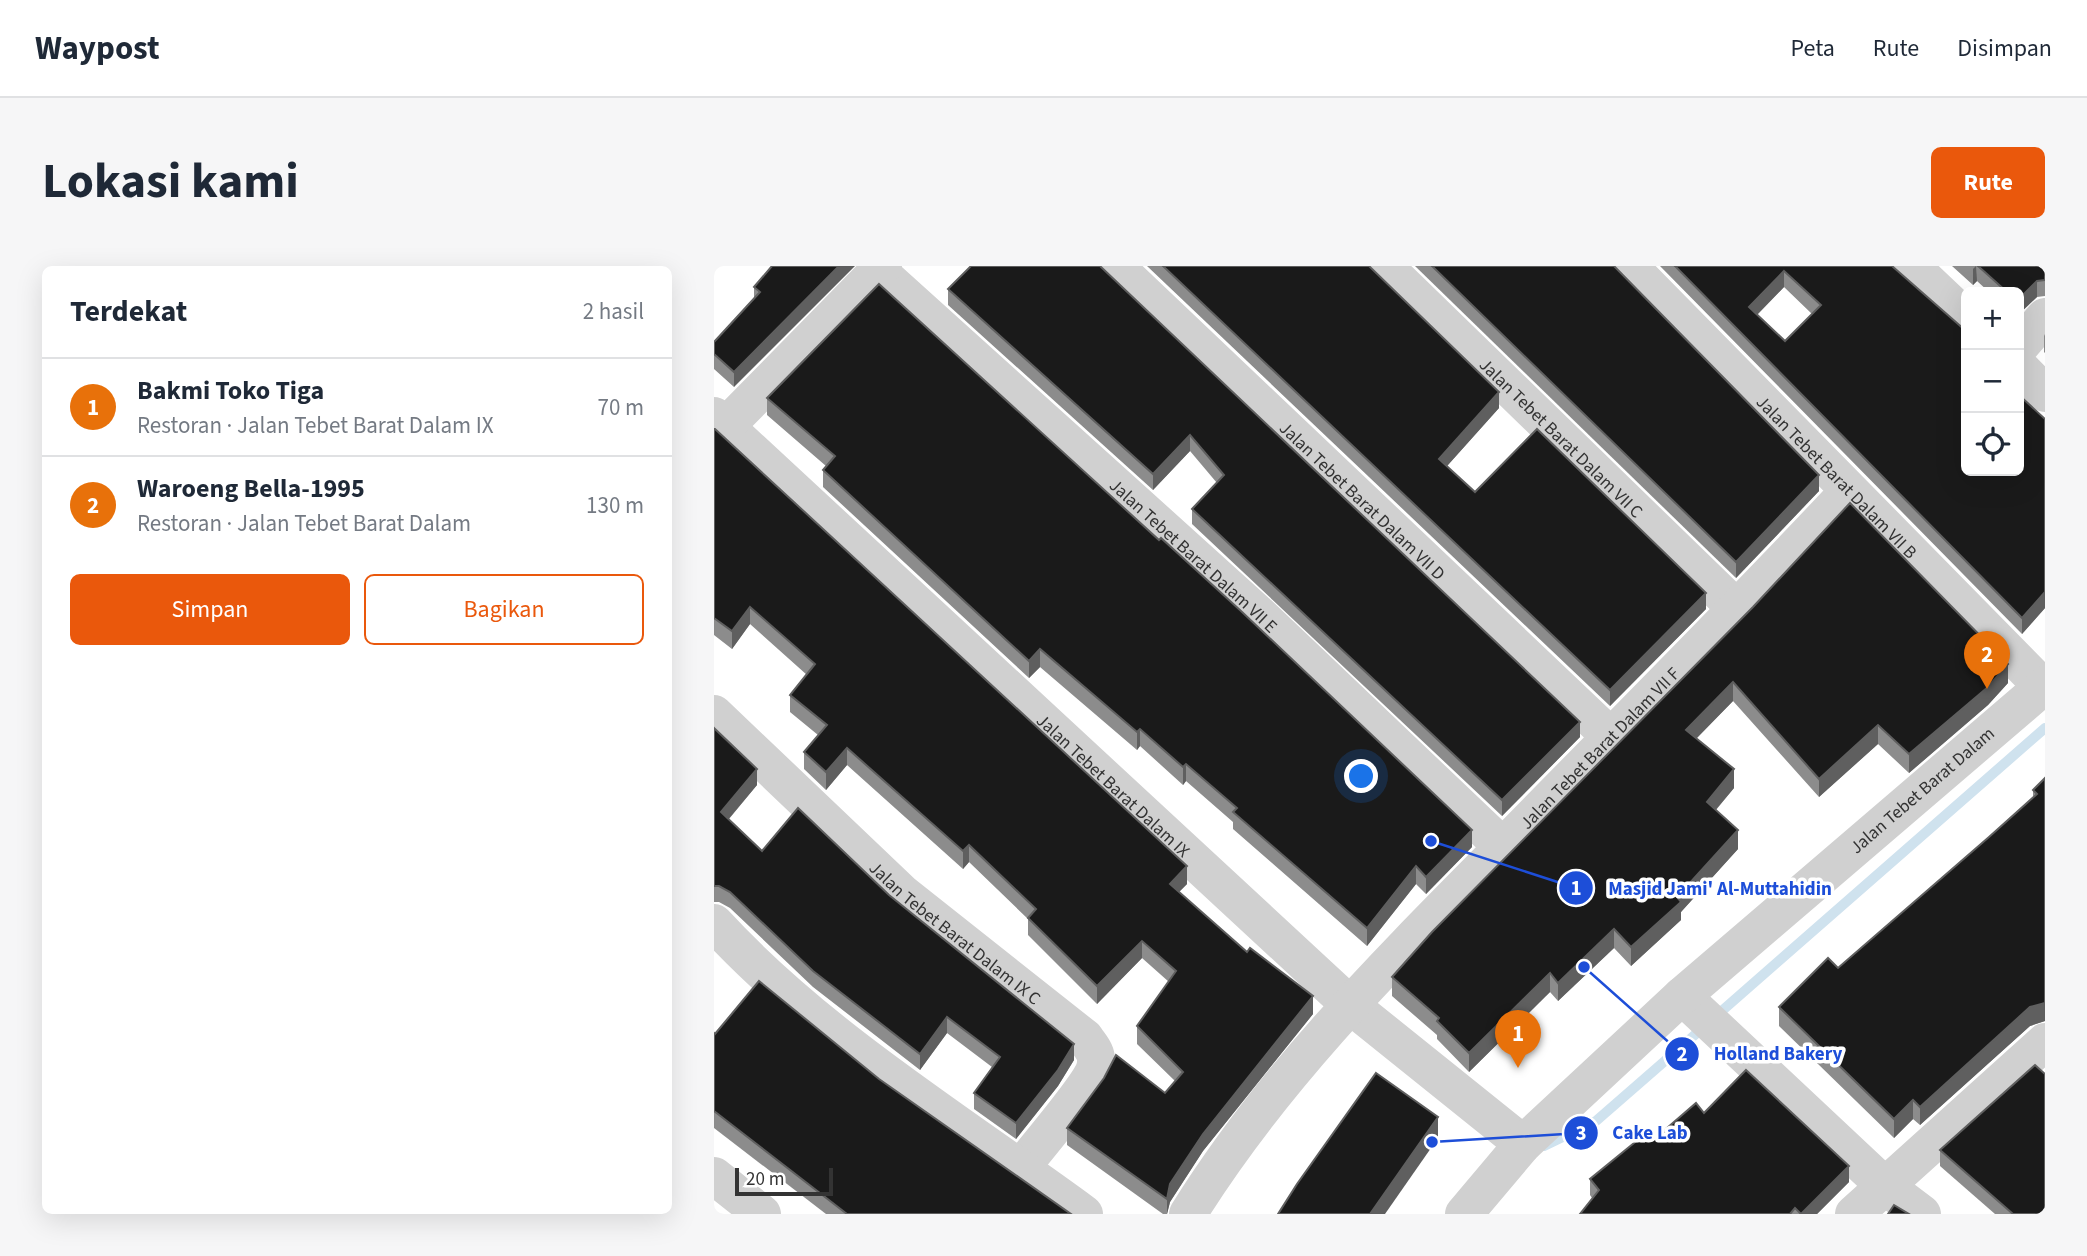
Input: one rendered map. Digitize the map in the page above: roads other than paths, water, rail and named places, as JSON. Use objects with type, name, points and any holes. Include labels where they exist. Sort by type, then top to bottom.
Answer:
[{"type":"street","name":"Jalan Tebet Barat Dalam VII D","points":[[1115,266],[1611,737]]},
{"type":"street","name":"Jalan Tebet Barat Dalam VII C","points":[[1384,266],[1738,610]]},
{"type":"street","name":"Jalan Tebet Barat Dalam VII B","points":[[1629,266],[2044,686]]},
{"type":"street","points":[[1911,266],[1961,313]]},
{"type":"street","points":[[720,422],[880,269]]},
{"type":"street","name":"Jalan Tebet Barat Dalam VII E","points":[[880,269],[1256,612],[1503,846]]},
{"type":"street","points":[[2024,340],[2045,317]]},
{"type":"street","points":[[2024,372],[2045,393]]},
{"type":"street","name":"Jalan Tebet Barat Dalam IX","points":[[720,422],[1350,1005],[1509,1160]]},
{"type":"street","name":"Jalan Tebet Barat Dalam VII F","points":[[1188,1214],[1268,1098],[1350,1005],[1503,846],[1738,610],[1849,491]]},
{"type":"street","name":"Jalan Tebet Barat Dalam","points":[[1464,1214],[1509,1160],[1703,1016],[2044,686]]},
{"type":"street","name":"Jalan Tebet Barat Dalam IX C","points":[[714,714],[903,894],[1085,1038],[1096,1053],[1097,1065],[1087,1082],[1021,1168]]},
{"type":"street","points":[[714,923],[737,948],[805,1008],[1084,1214]]},
{"type":"street","points":[[1703,1016],[1885,1186],[1922,1214]]},
{"type":"street","points":[[1854,1214],[2040,1056]]},
{"type":"street","points":[[714,1176],[762,1214]]},
{"type":"waterway","points":[[1716,1016],[2045,728]]},
{"type":"waterway","points":[[1544,1146],[1596,1121],[1705,1026]]},
{"type":"place","name":"Waroeng Bella-1995","points":[[1987,689]]},
{"type":"place","name":"Masjid Jami' Al-Muttahidin","points":[[1431,841]]},
{"type":"place","name":"Holland Bakery","points":[[1584,967]]},
{"type":"place","name":"Bakmi Toko Tiga","points":[[1518,1068]]},
{"type":"place","name":"Cake Lab","points":[[1432,1142]]}]
